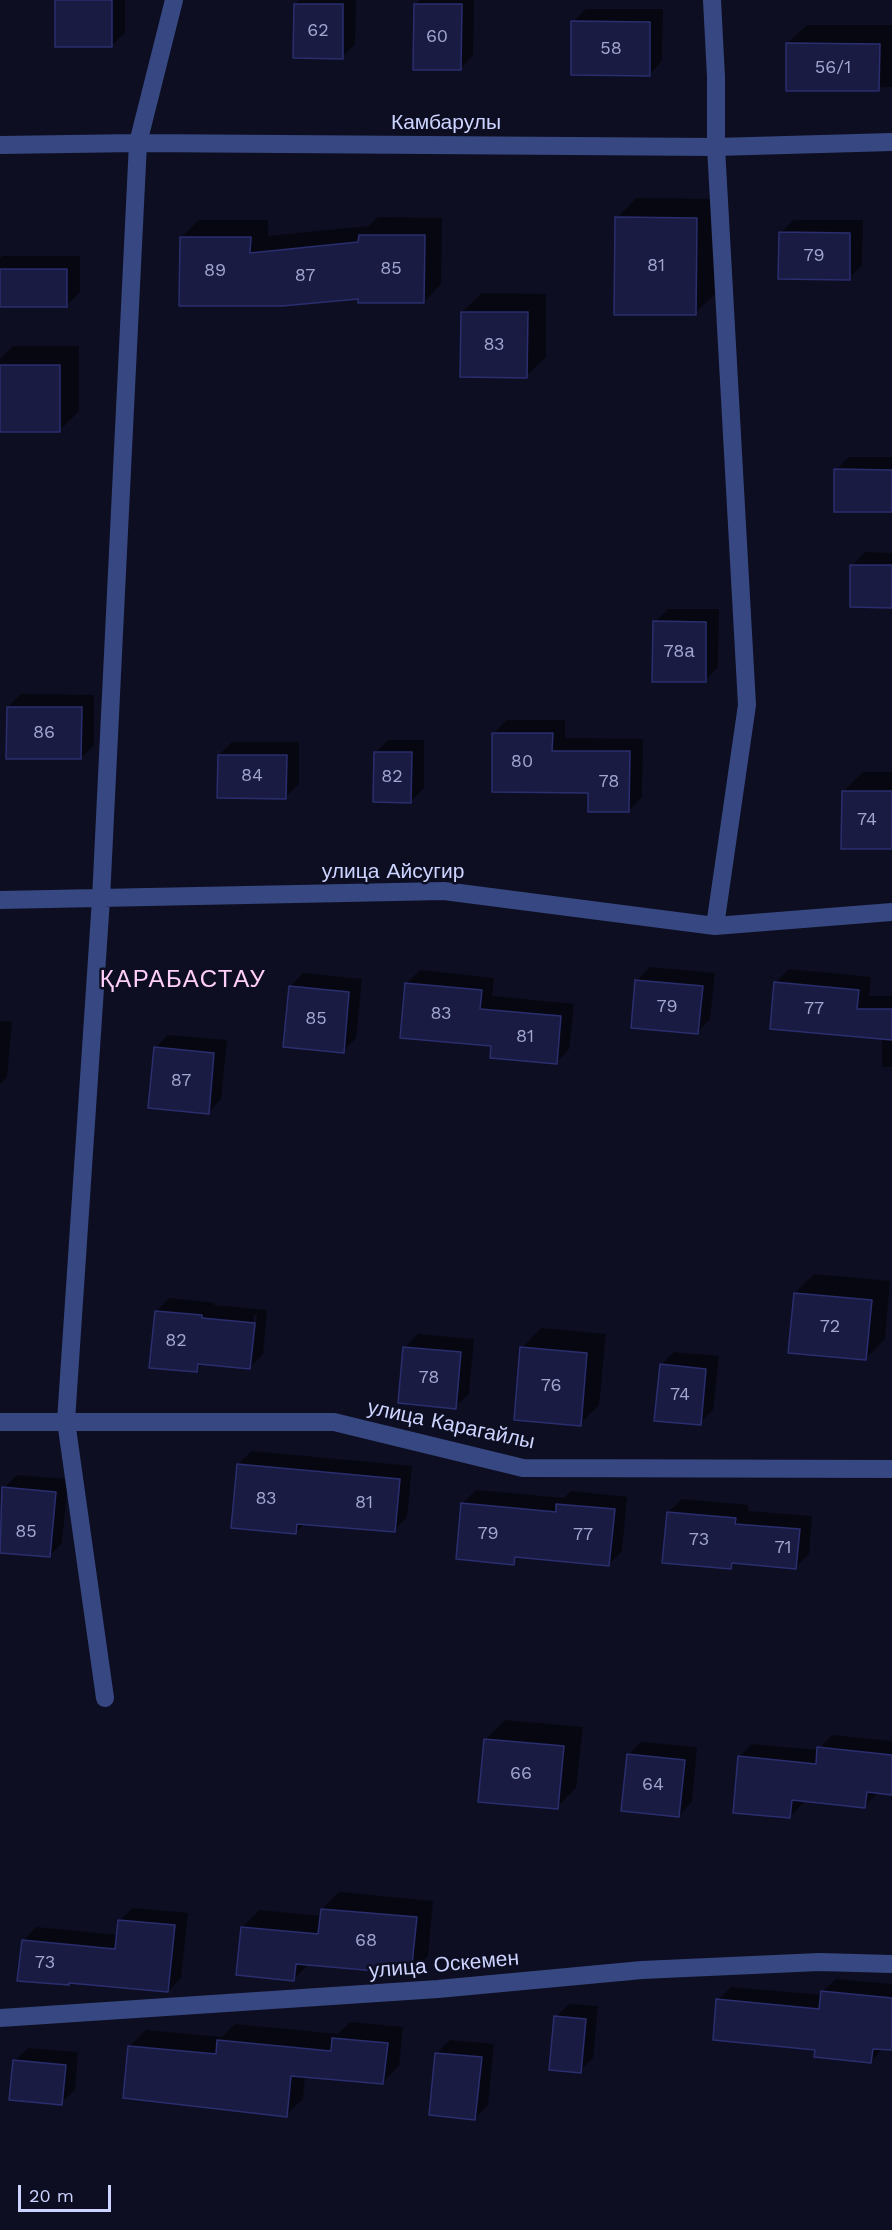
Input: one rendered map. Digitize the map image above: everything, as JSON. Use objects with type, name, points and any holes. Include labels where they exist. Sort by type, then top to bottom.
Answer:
[{"type":"street","points":[[105,1698],[66,1421],[101,899],[138,143],[174,0]]},
{"type":"street","points":[[712,0],[716,77],[716,147],[747,705],[715,926]]},
{"type":"street","name":"Камбарулы","points":[[0,145],[138,143],[716,147],[892,142]]},
{"type":"street","name":"улица Айсугир","points":[[0,900],[444,891],[715,926],[892,912]]},
{"type":"street","name":"улица Карагайлы","points":[[0,1422],[334,1422],[523,1468],[892,1469]]},
{"type":"street","name":"улица Оскемен","points":[[0,2018],[438,1989],[642,1970],[819,1962],[892,1964]]},
{"type":"building","points":[[55,0],[112,0],[112,47],[55,47]]},
{"type":"building","points":[[294,4],[343,4],[343,59],[293,58]]},
{"type":"building","points":[[414,4],[462,4],[461,70],[413,70]]},
{"type":"building","points":[[571,21],[650,22],[650,76],[571,75]]},
{"type":"building","points":[[786,43],[880,44],[879,91],[786,91]]},
{"type":"building","points":[[615,217],[697,218],[696,315],[614,315]]},
{"type":"building","points":[[779,232],[850,233],[850,280],[778,279]]},
{"type":"building","points":[[359,235],[425,235],[424,303],[358,303],[358,299],[282,306],[179,306],[180,237],[251,237],[250,253],[358,242]]},
{"type":"building","points":[[0,269],[67,269],[67,307],[0,307]]},
{"type":"building","points":[[461,312],[528,312],[527,378],[460,377]]},
{"type":"building","points":[[0,365],[60,365],[60,432],[0,432]]},
{"type":"building","points":[[834,469],[892,470],[892,512],[834,512]]},
{"type":"building","points":[[850,565],[892,565],[892,608],[850,607]]},
{"type":"building","points":[[653,621],[706,622],[706,682],[652,682]]},
{"type":"building","points":[[7,707],[82,707],[81,759],[6,759]]},
{"type":"building","points":[[492,733],[553,733],[552,751],[630,751],[629,812],[588,812],[588,793],[492,792]]},
{"type":"building","points":[[374,752],[412,752],[411,803],[373,802]]},
{"type":"building","points":[[218,755],[287,755],[286,799],[217,798]]},
{"type":"building","points":[[842,791],[892,791],[892,849],[841,849]]},
{"type":"building","points":[[635,980],[703,986],[698,1034],[631,1028]]},
{"type":"building","points":[[774,982],[859,990],[857,1009],[892,1009],[892,1040],[770,1029]]},
{"type":"building","points":[[405,983],[482,990],[480,1009],[561,1016],[557,1064],[490,1058],[491,1046],[400,1038]]},
{"type":"building","points":[[289,986],[349,992],[344,1053],[283,1047]]},
{"type":"building","points":[[154,1047],[214,1053],[209,1114],[148,1108]]},
{"type":"building","points":[[794,1293],[872,1300],[866,1360],[788,1353]]},
{"type":"building","points":[[155,1311],[255,1323],[250,1369],[198,1364],[197,1372],[149,1368]]},
{"type":"building","points":[[403,1347],[461,1352],[456,1409],[398,1403]]},
{"type":"building","points":[[520,1347],[587,1353],[581,1426],[514,1420]]},
{"type":"building","points":[[660,1364],[706,1369],[701,1425],[654,1421]]},
{"type":"building","points":[[237,1464],[400,1479],[395,1532],[297,1524],[296,1534],[231,1528]]},
{"type":"building","points":[[2,1487],[56,1492],[50,1557],[0,1553]]},
{"type":"building","points":[[461,1503],[556,1512],[556,1504],[615,1509],[609,1566],[515,1557],[514,1565],[456,1559]]},
{"type":"building","points":[[667,1512],[736,1518],[735,1524],[800,1529],[796,1569],[732,1563],[731,1569],[662,1563]]},
{"type":"building","points":[[484,1739],[564,1746],[558,1809],[478,1802]]},
{"type":"building","points":[[817,1747],[892,1755],[892,1795],[867,1792],[865,1808],[792,1800],[790,1818],[733,1813],[738,1756],[816,1764]]},
{"type":"building","points":[[627,1754],[685,1760],[679,1817],[621,1811]]},
{"type":"building","points":[[321,1909],[417,1917],[411,1974],[296,1964],[294,1981],[236,1975],[241,1927],[318,1934]]},
{"type":"building","points":[[118,1920],[175,1925],[168,1992],[17,1981],[22,1940],[115,1949]]},
{"type":"building","points":[[821,1991],[892,1998],[892,2050],[873,2049],[871,2063],[814,2057],[815,2050],[713,2040],[716,1999],[819,2009]]},
{"type":"building","points":[[554,2016],[586,2019],[581,2073],[549,2070]]},
{"type":"building","points":[[332,2038],[388,2043],[383,2084],[291,2076],[287,2117],[123,2098],[128,2046],[216,2054],[217,2040],[331,2051]]},
{"type":"building","points":[[435,2053],[482,2057],[475,2120],[429,2115]]},
{"type":"building","points":[[13,2060],[66,2065],[62,2105],[9,2100]]},
{"type":"district","name":"ҚАРАБАСТАУ","points":[[183,980]]}]
